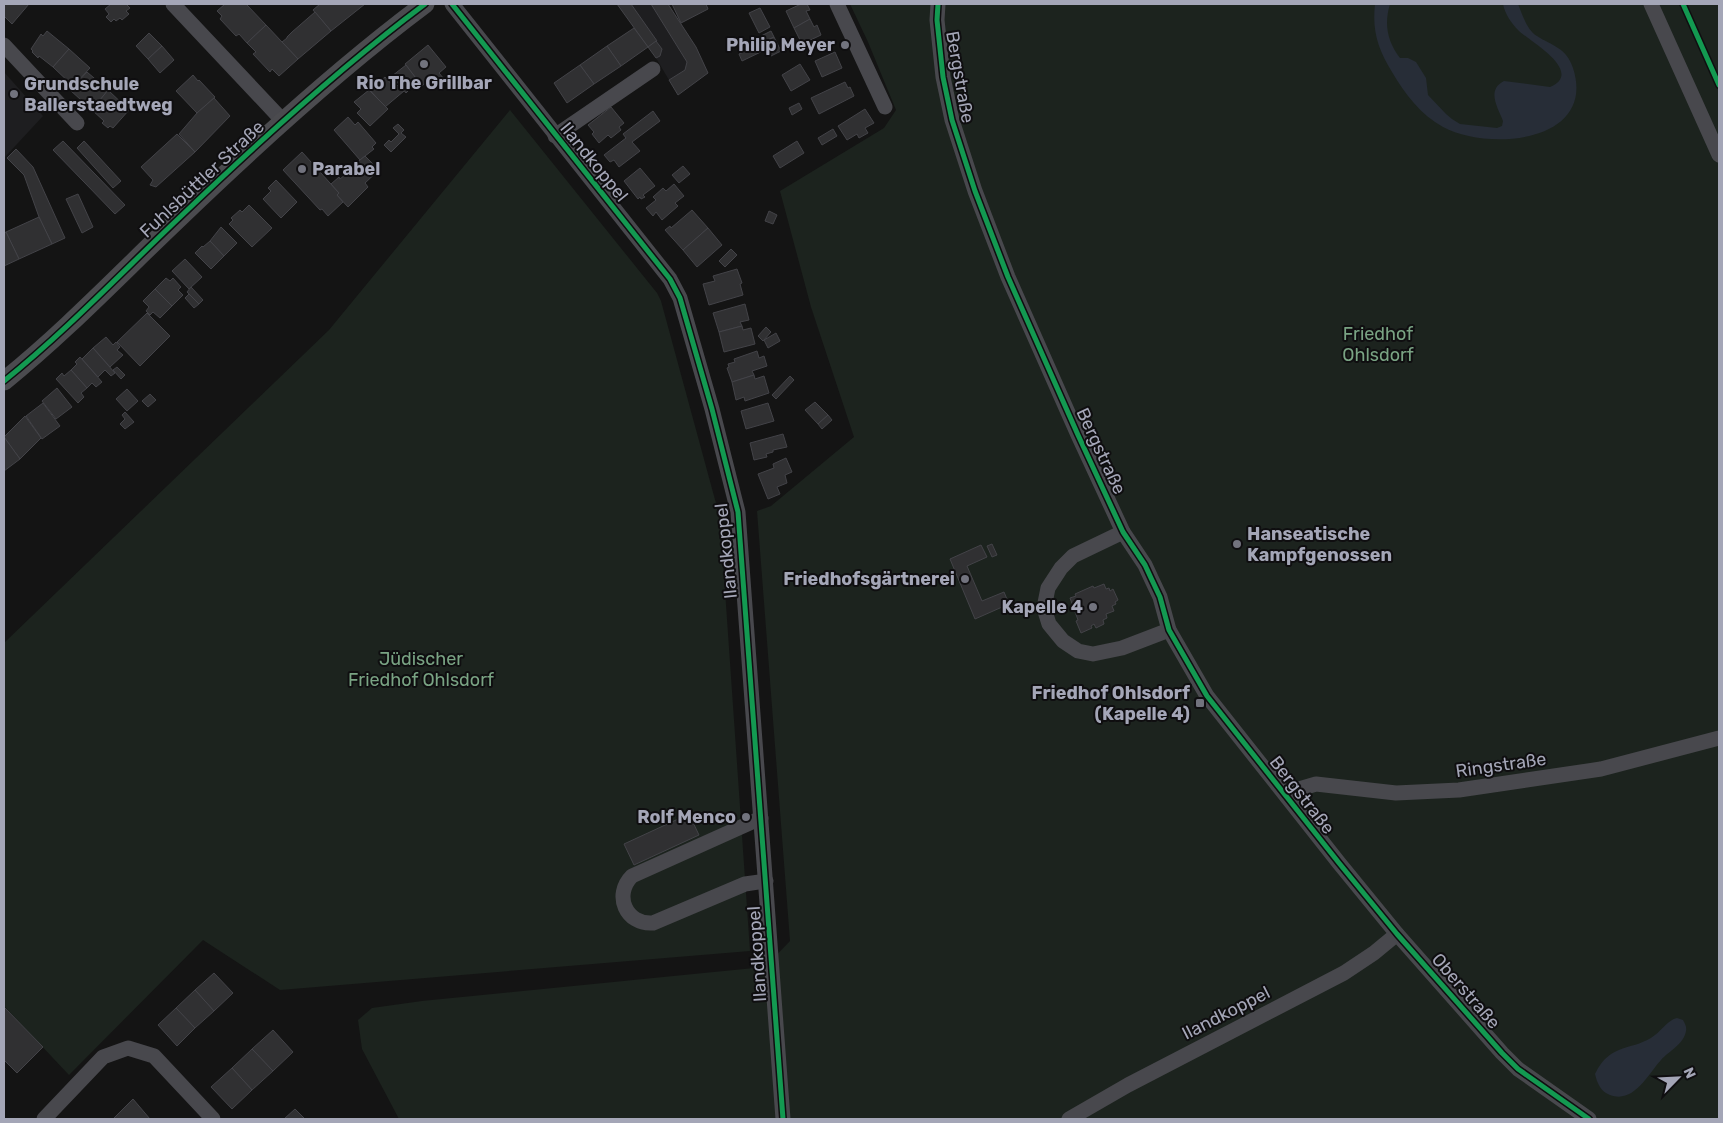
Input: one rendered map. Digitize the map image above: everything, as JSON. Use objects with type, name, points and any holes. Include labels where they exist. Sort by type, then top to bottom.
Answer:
[{"type":"main road","name":"Fuhlsbüttler Straße","points":[[4,381],[106,289],[282,121],[374,42],[425,4]]},
{"type":"street","points":[[173,4],[282,121]]},
{"type":"street","name":"Ilandkoppel","points":[[452,4],[670,279],[680,298],[712,409],[738,512],[783,1119]]},
{"type":"street","points":[[837,4],[885,108]]},
{"type":"street","name":"Bergstraße","points":[[938,4],[937,20],[943,77],[952,120],[974,191],[1008,277],[1123,532],[1145,565],[1160,597],[1169,630],[1207,696],[1339,863]]},
{"type":"street","points":[[1651,4],[1719,155]]},
{"type":"street","points":[[4,45],[77,123]]},
{"type":"street","points":[[555,136],[653,69]]},
{"type":"street","points":[[1123,532],[1073,556],[1061,568],[1048,588],[1044,608],[1049,624],[1063,641],[1078,651],[1093,654],[1122,648],[1169,630]]},
{"type":"street","name":"Ringstraße","points":[[1288,797],[1299,789],[1316,784],[1396,793],[1460,790],[1601,769],[1719,738]]},
{"type":"street","points":[[761,818],[632,876],[625,884],[622,898],[623,905],[631,916],[642,922],[653,923],[745,884],[766,881]]},
{"type":"street","name":"Oberstraße","points":[[1339,863],[1397,934],[1518,1069],[1589,1119]]},
{"type":"street","name":"Ilandkoppel","points":[[1069,1119],[1128,1085],[1344,973],[1374,953],[1397,934]]},
{"type":"street","points":[[44,1119],[103,1057],[128,1048],[154,1056],[213,1119]]},
{"type":"shaded area","points":[[631,4],[651,4],[687,62],[685,70],[669,80],[656,58],[660,56],[662,49]]},
{"type":"shaded area","points":[[1375,4],[1390,4],[1387,25],[1392,45],[1400,58],[1408,58],[1416,62],[1426,78],[1428,95],[1446,114],[1460,124],[1497,128],[1502,126],[1503,121],[1496,105],[1494,94],[1499,85],[1504,81],[1550,87],[1559,81],[1561,73],[1552,57],[1513,25],[1503,4],[1518,4],[1530,30],[1562,51],[1570,61],[1573,68],[1576,93],[1569,112],[1555,126],[1534,135],[1511,139],[1486,139],[1463,135],[1443,127],[1414,103],[1387,64],[1375,31]]},
{"type":"shaded area","name":"Grundschule Ballerstaedtweg","points":[[4,72],[43,116],[4,158]]},
{"type":"shaded area","points":[[1677,1018],[1683,1020],[1686,1030],[1685,1036],[1679,1044],[1661,1060],[1633,1092],[1619,1097],[1607,1094],[1598,1084],[1595,1074],[1608,1056],[1623,1048],[1647,1040]]},
{"type":"green space","name":"Friedhof Ohlsdorf","points":[[850,4],[1719,4],[1719,1119],[399,1119],[362,1049],[358,1020],[372,1008],[422,1001],[765,967],[790,941],[757,511],[771,506],[854,437],[811,307],[780,191],[884,128],[896,110]]},
{"type":"green space","name":"Jüdischer Friedhof Ohlsdorf","points":[[510,110],[657,293],[661,301],[720,518],[750,951],[280,990],[203,940],[69,1075],[4,1006],[4,643],[329,330]]},
{"type":"building","points":[[4,4],[29,4],[12,24],[4,16]]},
{"type":"building","points":[[111,4],[126,4],[130,8],[126,11],[129,14],[122,20],[120,18],[116,21],[114,19],[111,22],[106,17],[109,14],[105,9]]},
{"type":"building","points":[[225,4],[246,4],[266,25],[247,43],[239,34],[236,36],[220,19],[222,16],[217,11]]},
{"type":"building","points":[[320,4],[365,4],[331,31],[313,10]]},
{"type":"building","points":[[617,4],[631,4],[657,41],[648,47]]},
{"type":"building","points":[[651,4],[668,4],[696,47],[708,73],[678,95],[669,80],[685,70],[687,62]]},
{"type":"building","points":[[672,4],[706,4],[708,9],[681,23]]},
{"type":"building","points":[[801,4],[807,4],[810,10],[806,11],[810,19],[794,28],[786,11]]},
{"type":"building","points":[[760,8],[770,27],[759,33],[749,13]]},
{"type":"building","points":[[315,12],[331,31],[298,59],[282,42]]},
{"type":"building","points":[[810,19],[814,27],[817,25],[821,35],[802,44],[794,28]]},
{"type":"building","points":[[266,25],[298,59],[279,76],[272,69],[270,72],[253,54],[256,52],[247,43]]},
{"type":"building","points":[[634,28],[648,47],[621,66],[607,46]]},
{"type":"building","points":[[47,31],[69,49],[53,67],[39,56],[38,58],[31,49],[41,34],[43,36]]},
{"type":"building","points":[[771,31],[774,37],[764,42],[761,36]]},
{"type":"building","points":[[149,33],[162,46],[148,59],[136,46]]},
{"type":"building","points":[[774,37],[781,51],[771,56],[764,42]]},
{"type":"building","points":[[656,41],[662,49],[660,56],[656,58],[648,47]]},
{"type":"building","points":[[764,42],[767,49],[742,61],[739,54]]},
{"type":"building","points":[[428,45],[446,67],[439,73],[444,79],[435,86],[430,79],[422,86],[405,64]]},
{"type":"building","points":[[162,46],[174,60],[160,73],[148,59]]},
{"type":"building","points":[[607,46],[621,66],[594,84],[580,65]]},
{"type":"building","points":[[69,49],[90,68],[73,86],[53,67]]},
{"type":"building","points":[[835,52],[842,68],[822,77],[815,61]]},
{"type":"building","points":[[800,64],[810,80],[791,91],[782,75]]},
{"type":"building","points":[[406,65],[415,77],[412,79],[416,83],[406,93],[392,76]]},
{"type":"building","points":[[580,65],[594,84],[567,103],[554,83]]},
{"type":"building","points":[[87,72],[108,90],[92,110],[70,90]]},
{"type":"building","points":[[193,75],[215,97],[197,113],[176,91]]},
{"type":"building","points":[[385,77],[395,88],[399,84],[404,91],[385,107],[370,90]]},
{"type":"building","points":[[845,82],[848,88],[850,87],[854,96],[819,114],[811,98]]},
{"type":"building","points":[[108,90],[129,110],[113,128],[110,126],[108,128],[102,123],[104,121],[92,110]]},
{"type":"building","points":[[369,90],[388,109],[370,126],[357,113],[361,109],[354,102]]},
{"type":"building","points":[[214,98],[230,116],[195,152],[179,134],[197,113]]},
{"type":"building","points":[[799,103],[802,109],[792,115],[789,108]]},
{"type":"building","points":[[611,107],[624,123],[619,127],[621,130],[611,138],[608,135],[599,143],[588,125]]},
{"type":"building","points":[[865,109],[874,123],[865,128],[868,133],[859,138],[857,134],[847,140],[838,126]]},
{"type":"building","points":[[653,111],[660,121],[632,142],[640,151],[619,167],[614,160],[610,162],[604,155],[626,138],[623,134]]},
{"type":"building","points":[[348,117],[355,125],[358,122],[376,143],[372,147],[374,149],[360,160],[334,130]]},
{"type":"building","points":[[398,124],[404,130],[401,133],[406,137],[391,152],[384,145],[389,140],[391,142],[399,134],[393,128]]},
{"type":"building","points":[[833,129],[837,136],[822,145],[818,138]]},
{"type":"building","points":[[177,134],[195,152],[156,187],[150,185],[153,180],[141,167]]},
{"type":"building","points":[[63,141],[125,205],[115,214],[53,150]]},
{"type":"building","points":[[84,141],[121,181],[113,188],[77,148]]},
{"type":"building","points":[[797,141],[804,153],[780,168],[773,156]]},
{"type":"building","points":[[16,149],[33,167],[65,238],[52,244],[39,217],[24,175],[7,158]]},
{"type":"building","points":[[302,152],[339,193],[337,195],[343,202],[328,216],[322,209],[320,210],[283,170]]},
{"type":"building","points":[[365,156],[379,170],[365,183],[368,187],[348,207],[337,195],[339,193],[331,184],[339,177],[340,179],[345,175],[344,173]]},
{"type":"building","points":[[683,166],[690,174],[679,183],[672,175]]},
{"type":"building","points":[[640,168],[655,186],[643,195],[645,197],[638,199],[624,181]]},
{"type":"building","points":[[276,180],[297,202],[281,218],[263,199],[271,191],[268,188]]},
{"type":"building","points":[[674,184],[684,196],[675,203],[678,206],[662,220],[656,212],[653,216],[646,208],[656,200],[653,197],[663,188],[666,191]]},
{"type":"building","points":[[78,194],[93,227],[82,233],[66,199]]},
{"type":"building","points":[[249,205],[272,228],[252,247],[229,224],[233,220],[231,218],[240,210],[242,212]]},
{"type":"building","points":[[692,210],[708,228],[683,250],[665,230],[670,226],[671,228]]},
{"type":"building","points":[[769,211],[777,215],[773,224],[765,221]]},
{"type":"building","points":[[39,217],[52,244],[19,259],[6,232]]},
{"type":"building","points":[[221,227],[237,243],[224,256],[210,241]]},
{"type":"building","points":[[708,228],[722,245],[697,267],[683,250]]},
{"type":"building","points":[[6,232],[19,259],[4,266],[4,233]]},
{"type":"building","points":[[210,241],[224,256],[211,269],[195,253]]},
{"type":"building","points":[[731,249],[737,255],[725,267],[719,261]]},
{"type":"building","points":[[185,259],[202,277],[189,289],[172,271]]},
{"type":"building","points":[[737,269],[742,283],[740,284],[743,295],[709,305],[703,284],[715,281],[713,276]]},
{"type":"building","points":[[166,278],[170,281],[173,278],[181,287],[178,290],[183,295],[172,306],[155,289]]},
{"type":"building","points":[[191,287],[203,300],[199,304],[187,292]]},
{"type":"building","points":[[155,289],[172,306],[160,318],[153,312],[150,315],[146,311],[149,307],[143,301]]},
{"type":"building","points":[[189,294],[199,304],[194,308],[185,298]]},
{"type":"building","points":[[745,304],[749,320],[740,322],[742,326],[719,332],[713,313]]},
{"type":"building","points":[[147,313],[170,336],[140,366],[117,342]]},
{"type":"building","points":[[742,326],[743,330],[751,328],[755,344],[724,352],[719,332]]},
{"type":"building","points":[[766,327],[771,332],[763,341],[758,336]]},
{"type":"building","points":[[776,333],[780,341],[768,348],[764,340]]},
{"type":"building","points":[[106,337],[113,345],[116,342],[120,347],[117,350],[123,355],[110,367],[93,348]]},
{"type":"building","points":[[93,348],[115,373],[111,376],[105,370],[98,377],[82,359]]},
{"type":"building","points":[[757,351],[759,358],[764,356],[767,366],[752,371],[754,375],[732,382],[727,368],[729,367],[728,364],[735,362],[734,359]]},
{"type":"building","points":[[80,357],[102,382],[96,387],[92,383],[87,388],[71,370],[77,364],[75,362]]},
{"type":"building","points":[[117,367],[125,375],[121,379],[113,370]]},
{"type":"building","points":[[71,370],[87,388],[81,393],[84,397],[78,403],[56,379],[62,373],[64,376]]},
{"type":"building","points":[[754,375],[755,379],[764,376],[769,393],[745,401],[744,397],[736,400],[732,382]]},
{"type":"building","points":[[790,376],[794,380],[776,399],[772,395]]},
{"type":"building","points":[[57,388],[72,407],[56,419],[42,401]]},
{"type":"building","points":[[127,389],[138,401],[127,411],[116,399]]},
{"type":"building","points":[[150,394],[156,400],[148,407],[142,401]]},
{"type":"building","points":[[815,402],[828,415],[818,424],[805,410]]},
{"type":"building","points":[[43,403],[60,426],[42,439],[26,416]]},
{"type":"building","points":[[768,403],[774,421],[746,429],[741,411]]},
{"type":"building","points":[[125,412],[134,422],[125,429],[120,424],[125,419],[122,415]]},
{"type":"building","points":[[828,415],[832,420],[822,429],[818,424]]},
{"type":"building","points":[[25,416],[41,438],[20,459],[4,437]]},
{"type":"building","points":[[783,434],[787,447],[773,450],[773,452],[766,454],[767,457],[754,460],[750,443]]},
{"type":"building","points":[[4,437],[20,459],[4,471]]},
{"type":"building","points":[[786,458],[792,472],[785,475],[787,483],[777,487],[780,494],[768,499],[758,474],[774,468],[773,464]]},
{"type":"building","points":[[992,544],[997,555],[992,557],[987,546]]},
{"type":"building","name":"Friedhofsgärtnerei","points":[[981,545],[987,557],[967,566],[982,601],[1004,592],[1009,604],[975,619],[950,559]]},
{"type":"building","name":"Kapelle 4","points":[[1104,584],[1106,589],[1109,588],[1110,591],[1113,589],[1118,600],[1112,606],[1114,611],[1106,614],[1107,618],[1103,620],[1104,624],[1096,628],[1094,624],[1091,626],[1092,628],[1081,633],[1070,598],[1093,586],[1094,588]]},
{"type":"building","points":[[689,814],[699,835],[634,865],[624,844]]},
{"type":"building","points":[[214,973],[233,993],[214,1011],[195,990]]},
{"type":"building","points":[[195,990],[214,1011],[195,1028],[176,1008]]},
{"type":"building","points":[[4,1007],[43,1047],[17,1073],[4,1060]]},
{"type":"building","points":[[176,1008],[195,1028],[177,1046],[158,1025]]},
{"type":"building","points":[[273,1030],[293,1052],[273,1071],[252,1049]]},
{"type":"building","points":[[252,1049],[273,1071],[252,1090],[232,1068]]},
{"type":"building","points":[[232,1068],[252,1090],[232,1109],[211,1087]]},
{"type":"building","points":[[133,1099],[150,1119],[113,1119]]},
{"type":"building","points":[[295,1109],[305,1119],[284,1119]]},
{"type":"cycle path","points":[[4,381],[71,322],[268,134],[329,80],[425,4]]},
{"type":"cycle path","points":[[452,4],[670,279],[680,298],[712,409],[738,512],[783,1119]]},
{"type":"cycle path","points":[[938,4],[937,20],[943,77],[952,120],[975,191],[1008,277],[1123,532],[1145,565],[1160,597],[1169,630],[1207,696],[1397,934],[1502,1053],[1518,1069],[1589,1119]]},
{"type":"cycle path","points":[[1683,4],[1719,85]]},
{"type":"place","name":"Philip Meyer","points":[[845,45]]},
{"type":"place","name":"Rio The Grillbar","points":[[424,64]]},
{"type":"place","name":"Grundschule Ballerstaedtweg","points":[[14,94]]},
{"type":"place","name":"Parabel","points":[[302,169]]},
{"type":"place","name":"Hanseatische Kampfgenossen","points":[[1237,544]]},
{"type":"place","name":"Friedhofsgärtnerei","points":[[965,579]]},
{"type":"place","name":"Kapelle 4","points":[[1093,607]]},
{"type":"place","name":"Friedhof Ohlsdorf (Kapelle 4)","points":[[1200,703]]},
{"type":"place","name":"Rolf Menco","points":[[746,817]]}]
